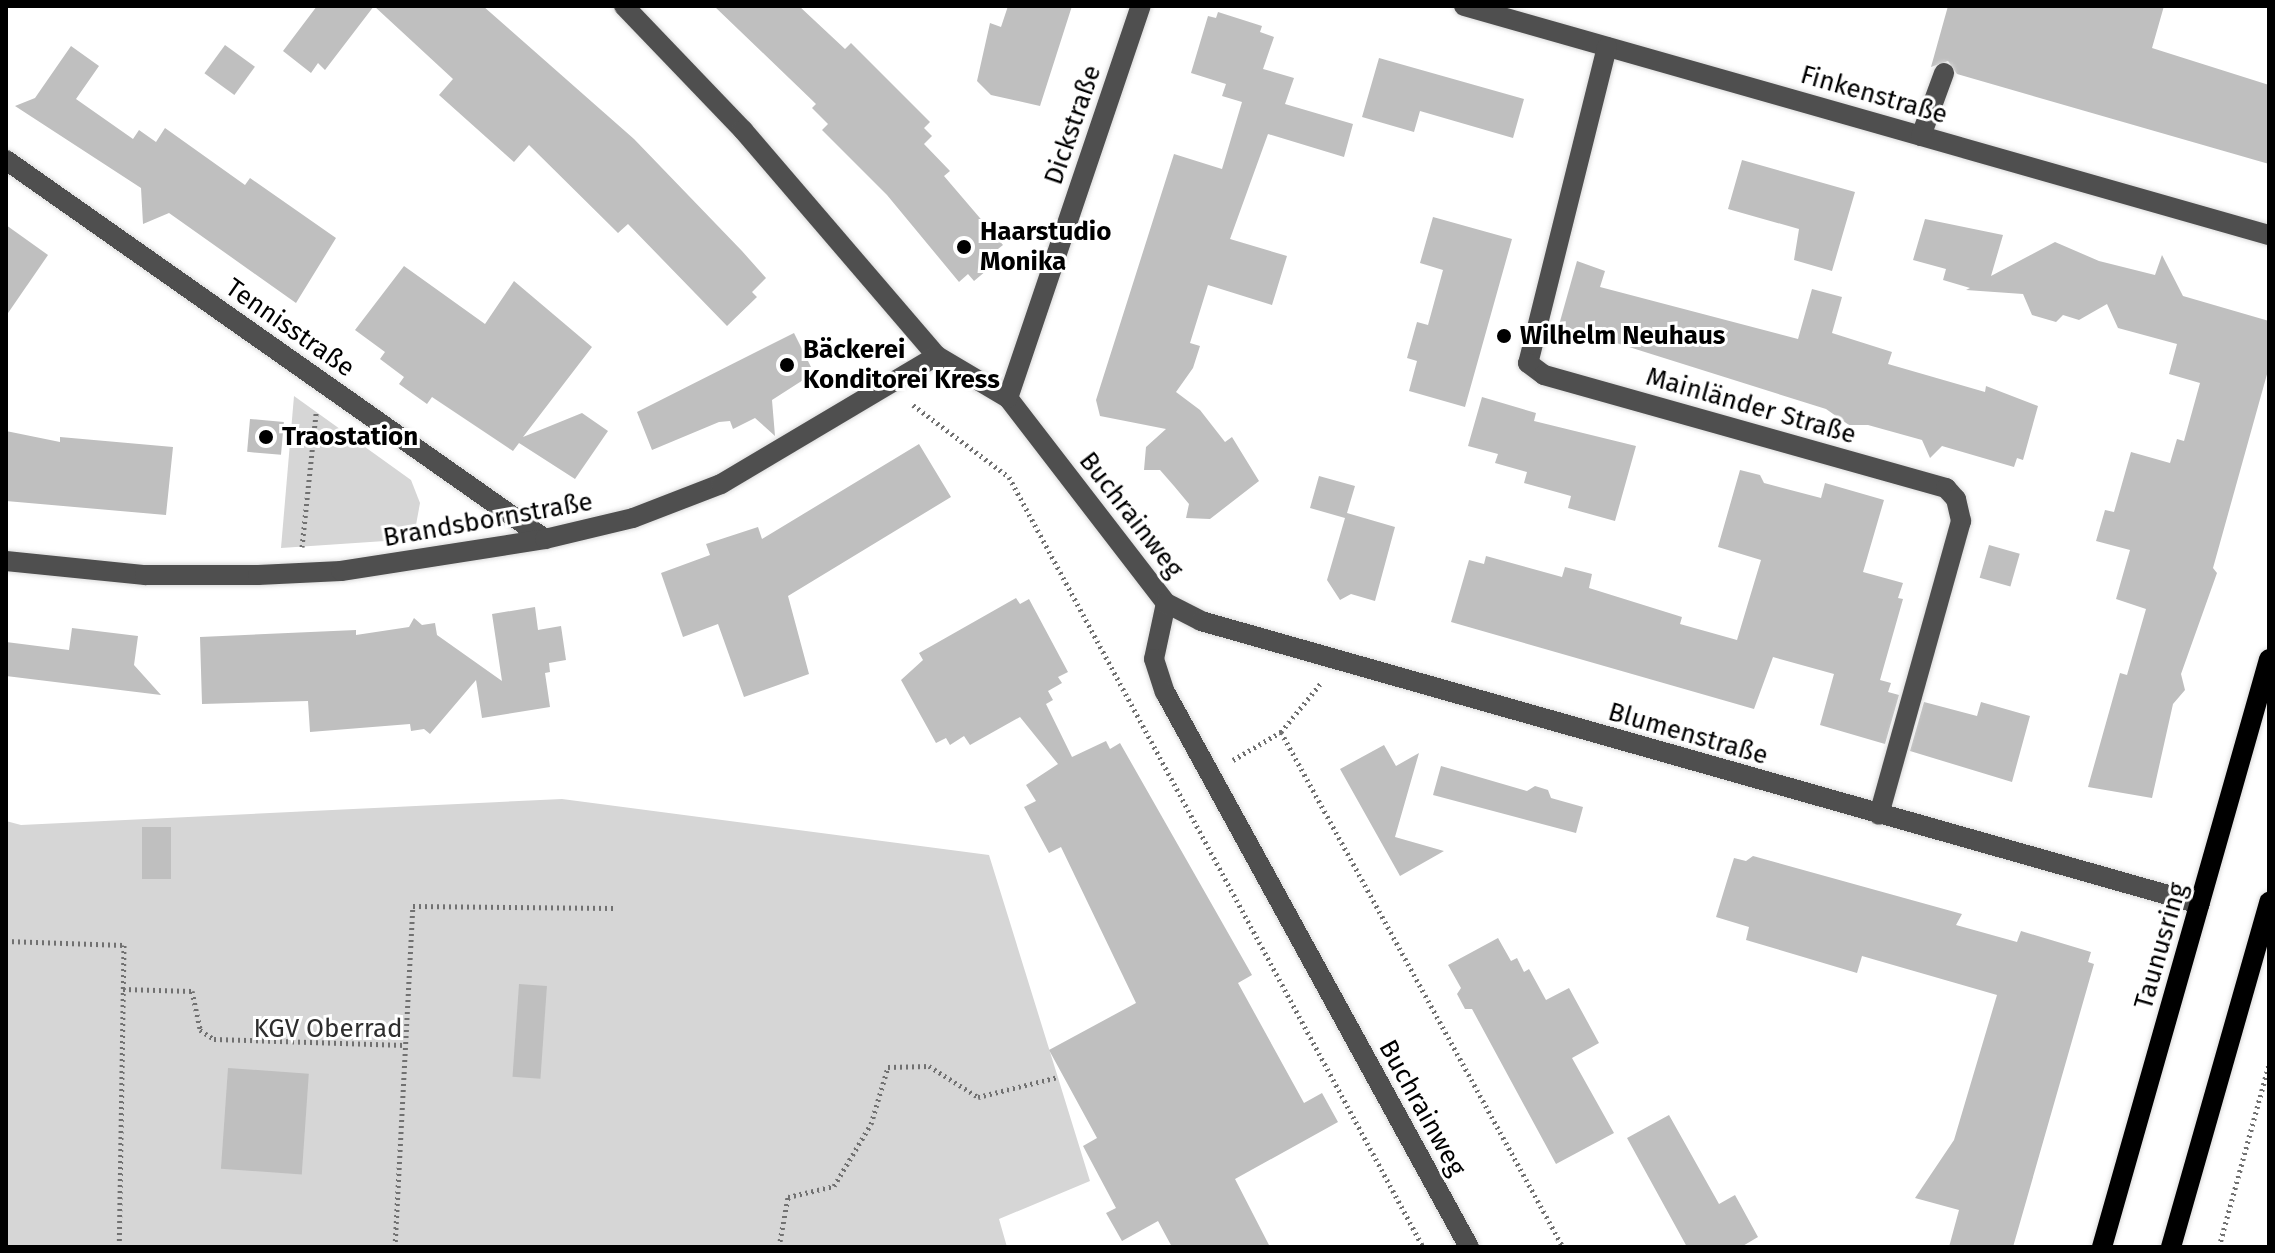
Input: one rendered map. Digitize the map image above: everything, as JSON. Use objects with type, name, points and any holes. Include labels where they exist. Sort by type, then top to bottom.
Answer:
[{"type":"main road","name":"Taunusring","points":[[2102,1247],[2269,659]]},
{"type":"main road","points":[[2171,1247],[2268,908]]},
{"type":"street","name":"Buchrainweg","points":[[624,6],[743,130],[937,356],[1008,398],[1166,603],[1155,642],[1158,675],[1469,1247]]},
{"type":"street","name":"Dickstraße","points":[[1008,398],[1141,6]]},
{"type":"street","name":"Finkenstraße","points":[[1464,6],[2269,235]]},
{"type":"street","name":"Mainländer Straße","points":[[1607,47],[1528,363],[1544,375],[1946,488],[1956,499],[1961,521],[1879,815]]},
{"type":"street","points":[[1921,136],[1944,73]]},
{"type":"street","name":"Tennisstraße","points":[[7,162],[545,539]]},
{"type":"street","name":"Brandsbornstraße","points":[[6,561],[145,575],[299,573],[419,561],[545,539],[633,518],[721,484],[937,356]]},
{"type":"street","name":"Blumenstraße","points":[[1166,603],[1201,621],[2200,904]]},
{"type":"path","points":[[299,573],[320,381]]},
{"type":"path","points":[[895,383],[918,411],[1009,477],[1423,1247]]},
{"type":"path","points":[[1176,791],[1281,732],[1340,661]]},
{"type":"path","points":[[1281,732],[1563,1247]]},
{"type":"path","points":[[395,1247],[413,906],[614,908]]},
{"type":"path","points":[[6,941],[124,945],[119,1247]]},
{"type":"path","points":[[123,989],[192,991],[197,1024],[214,1039],[405,1045]]},
{"type":"path","points":[[2219,1247],[2269,1064]]},
{"type":"path","points":[[779,1247],[788,1197],[834,1186],[871,1124],[888,1067],[929,1066],[978,1097],[1058,1077]]},
{"type":"green space","points":[[294,396],[411,480],[420,503],[416,525],[385,541],[281,548]]},
{"type":"green space","name":"KGV Oberrad","points":[[562,799],[989,855],[1090,1181],[999,1219],[1007,1247],[6,1247],[6,821],[21,825]]},
{"type":"building","points":[[317,6],[374,6],[325,70],[318,63],[311,73],[283,51]]},
{"type":"building","points":[[374,6],[483,6],[634,139],[742,251],[766,278],[752,292],[757,297],[727,326],[628,224],[618,233],[529,145],[514,162],[439,95],[453,79]]},
{"type":"building","points":[[714,6],[799,6],[845,49],[851,43],[930,122],[924,128],[932,136],[924,144],[950,171],[944,176],[1003,245],[993,253],[999,260],[974,281],[968,274],[959,282],[887,195],[822,130],[828,124],[812,108],[816,104]]},
{"type":"building","points":[[1008,6],[1072,6],[1040,106],[991,95],[977,81],[990,23],[1001,27]]},
{"type":"building","points":[[1948,6],[2164,6],[2152,48],[2269,85],[2269,164],[1957,74],[1948,61],[1931,67]]},
{"type":"building","points":[[1218,12],[1262,26],[1260,32],[1274,37],[1263,69],[1294,78],[1285,104],[1353,124],[1344,157],[1268,134],[1230,239],[1287,256],[1272,305],[1208,285],[1190,343],[1200,346],[1193,368],[1176,392],[1200,410],[1225,442],[1232,437],[1259,481],[1210,519],[1186,518],[1189,504],[1160,470],[1144,470],[1146,447],[1166,429],[1100,416],[1096,400],[1174,154],[1222,169],[1242,102],[1222,96],[1226,84],[1191,73],[1208,16],[1216,18]]},
{"type":"building","points":[[225,45],[255,67],[234,95],[204,73]]},
{"type":"building","points":[[71,46],[99,66],[76,99],[133,139],[139,130],[156,142],[165,128],[245,185],[250,178],[336,238],[296,303],[169,213],[143,224],[141,188],[15,106],[35,98]]},
{"type":"building","points":[[1379,58],[1524,99],[1513,138],[1420,111],[1414,132],[1362,117]]},
{"type":"building","points":[[1742,160],[1855,192],[1832,271],[1794,260],[1799,229],[1728,209]]},
{"type":"building","points":[[1433,217],[1512,239],[1465,407],[1409,391],[1417,361],[1407,358],[1417,322],[1428,325],[1443,270],[1420,263]]},
{"type":"building","points":[[1925,219],[2003,235],[1991,276],[2055,242],[2099,261],[2155,275],[2162,255],[2183,296],[2269,321],[2269,367],[2213,568],[2217,573],[2181,674],[2185,690],[2173,704],[2152,798],[2088,787],[2120,673],[2127,675],[2146,609],[2116,599],[2130,550],[2096,541],[2105,510],[2114,512],[2131,452],[2170,463],[2177,439],[2184,441],[2200,383],[2169,374],[2177,344],[2118,328],[2107,304],[2079,320],[2063,315],[2056,322],[2032,315],[2023,294],[1966,290],[1970,288],[1943,280],[1946,269],[1913,260]]},
{"type":"building","points":[[6,225],[48,255],[6,316]]},
{"type":"building","points":[[1577,261],[1605,271],[1600,287],[1798,339],[1812,289],[1842,297],[1832,333],[1892,352],[1888,364],[1985,392],[1986,386],[2038,406],[2023,460],[2017,458],[2014,467],[1942,446],[1930,458],[1922,440],[1868,425],[1849,425],[1826,409],[1559,325]]},
{"type":"building","points":[[404,266],[485,324],[514,281],[592,347],[523,437],[582,413],[608,431],[575,479],[519,443],[513,451],[432,397],[427,404],[399,384],[404,377],[380,359],[385,352],[355,330]]},
{"type":"building","points":[[794,333],[814,373],[772,400],[775,436],[755,418],[733,429],[730,421],[719,422],[652,450],[637,412]]},
{"type":"building","points":[[1482,397],[1536,413],[1534,421],[1636,446],[1615,521],[1568,508],[1571,496],[1524,483],[1527,472],[1495,463],[1498,454],[1468,446]]},
{"type":"building","name":"Traostation","points":[[250,419],[284,422],[281,455],[247,452]]},
{"type":"building","points":[[6,431],[60,442],[60,437],[173,447],[166,515],[6,501]]},
{"type":"building","points":[[919,444],[951,497],[788,596],[809,674],[744,697],[718,624],[683,637],[661,573],[710,555],[706,544],[758,527],[762,539]]},
{"type":"building","points":[[1740,470],[1760,475],[1764,483],[1821,498],[1825,483],[1884,500],[1863,572],[1903,583],[1898,598],[1903,599],[1880,680],[1891,683],[1888,692],[1899,695],[1885,744],[1820,725],[1834,674],[1773,657],[1754,709],[1451,622],[1469,560],[1484,564],[1486,556],[1562,577],[1565,567],[1592,574],[1589,588],[1682,617],[1680,624],[1737,640],[1761,560],[1718,547]]},
{"type":"building","points":[[1319,476],[1355,486],[1347,513],[1395,527],[1375,601],[1351,594],[1340,600],[1327,580],[1345,518],[1310,508]]},
{"type":"building","points":[[1989,545],[2020,554],[2010,587],[1980,578]]},
{"type":"building","points":[[1016,598],[1020,604],[1029,599],[1068,672],[1058,677],[1062,683],[1048,691],[1053,700],[1046,704],[1072,757],[1106,741],[1110,749],[1120,743],[1252,975],[1238,983],[1304,1103],[1322,1093],[1338,1122],[1235,1179],[1270,1247],[1172,1247],[1158,1221],[1122,1241],[1106,1213],[1116,1208],[1083,1146],[1097,1138],[1049,1050],[1136,1003],[1061,847],[1049,853],[1024,807],[1036,801],[1026,785],[1058,764],[1020,717],[970,745],[964,736],[950,745],[946,738],[936,743],[901,680],[923,660],[919,653]]},
{"type":"building","points":[[535,607],[538,630],[561,626],[566,660],[549,663],[550,672],[545,673],[550,707],[482,718],[476,680],[430,734],[424,729],[411,731],[410,724],[310,732],[308,701],[202,704],[200,637],[356,630],[356,635],[409,627],[414,618],[422,625],[435,623],[437,635],[502,681],[492,614]]},
{"type":"building","points":[[72,628],[138,636],[134,665],[161,695],[6,676],[6,642],[69,650]]},
{"type":"building","points":[[1924,702],[1977,716],[1981,702],[2030,716],[2012,782],[1910,751]]},
{"type":"building","points":[[1384,745],[1396,766],[1419,753],[1395,837],[1444,851],[1400,876],[1340,769]]},
{"type":"building","points":[[1441,766],[1527,791],[1535,786],[1548,790],[1551,798],[1583,807],[1576,833],[1433,795]]},
{"type":"building","points":[[142,827],[171,827],[171,879],[142,879]]},
{"type":"building","points":[[1753,856],[1962,914],[1956,925],[2017,942],[2021,931],[2091,952],[2088,962],[2094,964],[2013,1247],[1949,1247],[1959,1210],[1915,1198],[1954,1140],[1997,995],[1862,956],[1857,973],[1746,940],[1749,927],[1716,917],[1734,858],[1746,861]]},
{"type":"building","points":[[1498,938],[1511,961],[1517,958],[1524,972],[1529,969],[1546,1000],[1569,988],[1599,1043],[1572,1058],[1614,1133],[1556,1164],[1472,1009],[1465,1009],[1457,994],[1461,988],[1448,965]]},
{"type":"building","points":[[519,984],[547,986],[540,1079],[513,1077]]},
{"type":"building","points":[[228,1068],[309,1074],[302,1174],[221,1169]]},
{"type":"building","points":[[1669,1115],[1719,1204],[1735,1195],[1758,1237],[1741,1247],[1687,1247],[1627,1138]]},
{"type":"place","name":"Haarstudio Monika","points":[[964,247]]},
{"type":"place","name":"Wilhelm Neuhaus","points":[[1504,336]]},
{"type":"place","name":"Bäckerei Konditorei Kress","points":[[787,365]]},
{"type":"place","name":"Traostation","points":[[266,437]]}]
